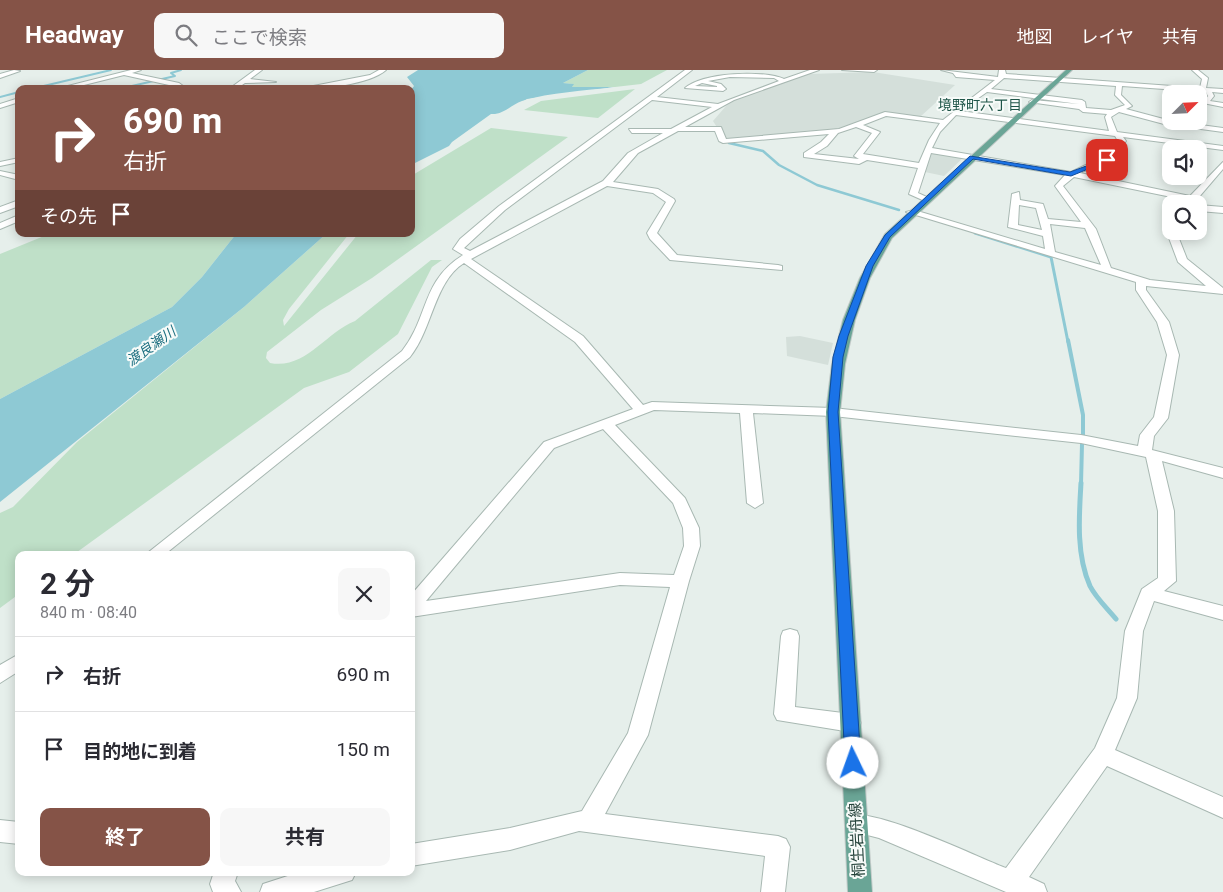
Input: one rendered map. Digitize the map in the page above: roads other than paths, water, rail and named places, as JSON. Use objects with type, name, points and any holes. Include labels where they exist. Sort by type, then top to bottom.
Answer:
[{"type":"main road","name":"桐生岩舟線","points":[[860,892],[833,412],[838,357],[851,311],[874,258],[888,236],[911,212],[1064,75]]},
{"type":"street","points":[[115,70],[178,85]]},
{"type":"street","points":[[75,85],[138,70]]},
{"type":"street","points":[[237,85],[259,70]]},
{"type":"street","points":[[313,85],[325,81],[374,77],[383,70]]},
{"type":"street","points":[[640,409],[579,339],[458,249],[463,241],[502,208],[671,81],[689,70]]},
{"type":"street","points":[[157,551],[406,354],[421,335],[439,284],[445,273],[467,257],[606,183],[614,177],[620,165],[629,155],[742,95],[816,70]]},
{"type":"street","points":[[845,70],[874,70]]},
{"type":"street","points":[[944,70],[956,72],[956,75],[1064,75],[1119,84],[1162,87]]},
{"type":"street","points":[[1195,70],[1205,78],[1205,85]]},
{"type":"street","points":[[0,76],[17,71]]},
{"type":"street","points":[[927,199],[914,194],[928,150],[944,122],[989,91],[1002,75]]},
{"type":"street","points":[[701,81],[723,88],[688,88],[701,81],[726,77],[775,76],[783,80]]},
{"type":"street","points":[[242,81],[273,82]]},
{"type":"street","points":[[671,81],[693,84]]},
{"type":"street","points":[[1105,270],[1106,266],[1088,225],[1060,186],[1071,174],[1114,156],[1122,141],[1115,134],[1108,121],[1116,111],[1129,106],[1118,95],[1119,84]]},
{"type":"street","points":[[1208,90],[1223,91]]},
{"type":"street","points":[[989,91],[1035,99],[1082,102],[1083,110],[1116,111],[1164,122],[1196,132],[1223,148]]},
{"type":"street","points":[[649,98],[721,106]]},
{"type":"street","points":[[0,106],[15,101]]},
{"type":"street","points":[[1208,103],[1223,106]]},
{"type":"street","points":[[1208,112],[1223,106]]},
{"type":"street","points":[[956,113],[1115,134],[1223,130]]},
{"type":"street","points":[[632,131],[718,129],[723,141],[835,132],[885,114],[944,122]]},
{"type":"street","points":[[856,125],[876,132],[858,156],[864,159],[923,166]]},
{"type":"street","points":[[835,132],[824,144],[807,155],[859,162],[864,159]]},
{"type":"street","points":[[752,139],[775,146],[791,141]]},
{"type":"street","points":[[928,150],[1071,174],[1164,195]]},
{"type":"street","points":[[0,164],[15,161]]},
{"type":"street","points":[[1195,195],[1223,164]]},
{"type":"street","points":[[0,173],[15,177]]},
{"type":"street","points":[[606,183],[658,192],[671,201],[652,233],[653,237],[674,258],[778,268]]},
{"type":"street","points":[[1048,234],[1014,228],[1015,197],[1040,206],[1048,234],[1050,252]]},
{"type":"street","points":[[0,210],[15,204]]},
{"type":"street","points":[[1207,209],[1223,210]]},
{"type":"street","points":[[911,212],[1050,252],[1141,281],[1157,285],[1217,291]]},
{"type":"street","points":[[0,226],[15,220]]},
{"type":"street","points":[[1044,221],[1088,225]]},
{"type":"street","points":[[1175,240],[1182,260],[1217,291],[1223,302]]},
{"type":"street","points":[[1011,882],[1103,754],[1127,698],[1134,631],[1148,593],[1167,581],[1166,511],[1148,453],[1147,435],[1161,418],[1173,355],[1163,322],[1142,290],[1141,281]]},
{"type":"street","points":[[415,604],[443,567],[548,445],[607,425],[640,409],[652,406],[833,412],[1081,440],[1148,453],[1223,473]]},
{"type":"street","points":[[746,409],[755,503]]},
{"type":"street","points":[[588,822],[638,735],[680,581],[692,546],[691,528],[680,501],[607,425]]},
{"type":"street","points":[[415,608],[620,579],[680,581]]},
{"type":"street","points":[[1148,593],[1223,612]]},
{"type":"street","points":[[790,636],[784,714],[851,723]]},
{"type":"street","points":[[0,676],[15,664]]},
{"type":"street","points":[[1103,754],[1223,808]]},
{"type":"street","points":[[415,853],[510,839],[579,821],[778,847],[773,892]]},
{"type":"street","points":[[856,823],[880,828],[1036,892]]},
{"type":"street","points":[[0,831],[15,833]]},
{"type":"street","points":[[225,876],[222,884],[229,892]]},
{"type":"street","points":[[272,892],[330,876]]},
{"type":"water","points":[[418,70],[588,70],[563,83],[574,84],[572,87],[615,87],[556,94],[522,101],[503,111],[491,114],[449,146],[415,163],[415,85],[407,77]]},
{"type":"water","name":"渡良瀬川","points":[[234,237],[323,237],[244,307],[0,502],[0,399],[172,307],[202,277]]},
{"type":"waterway","points":[[48,85],[111,70]]},
{"type":"waterway","points":[[136,85],[175,76],[171,73],[181,70]]},
{"type":"waterway","points":[[0,97],[15,93]]},
{"type":"waterway","points":[[729,143],[763,151],[779,165],[817,185],[899,210]]},
{"type":"waterway","points":[[975,233],[1051,257],[1068,342]]},
{"type":"waterway","points":[[1068,340],[1083,415],[1083,436]]},
{"type":"waterway","points":[[1081,484],[1082,444]]},
{"type":"waterway","points":[[1081,483],[1080,548],[1082,561],[1095,595],[1116,619]]},
{"type":"district","name":"境野町六丁目","points":[[980,105]]}]
